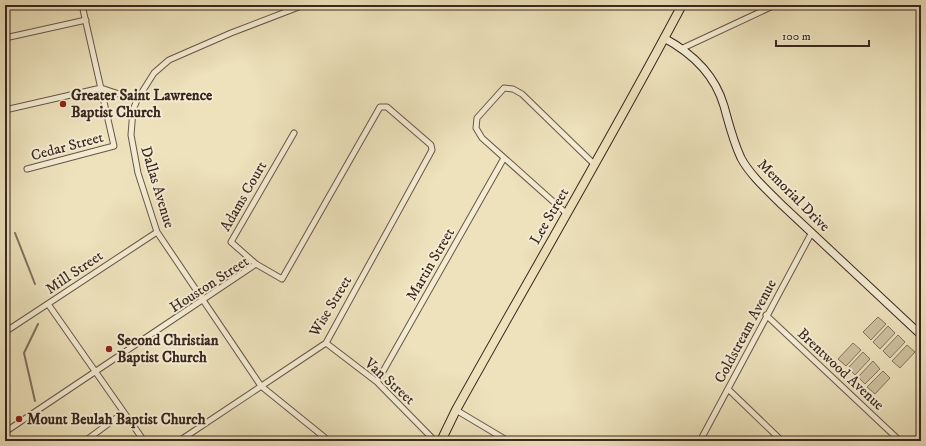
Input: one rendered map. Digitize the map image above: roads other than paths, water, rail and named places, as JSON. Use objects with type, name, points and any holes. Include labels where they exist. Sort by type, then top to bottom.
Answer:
[{"type":"main road","name":"Lee Street","points":[[440,441],[566,213],[595,165],[682,5]]},
{"type":"street","points":[[82,5],[101,88]]},
{"type":"street","name":"Dallas Avenue","points":[[304,5],[231,33],[169,60],[154,73],[137,100],[133,110],[131,135],[138,173],[157,232],[202,301],[261,386],[329,441]]},
{"type":"street","points":[[683,48],[775,5]]},
{"type":"street","points":[[5,38],[86,20]]},
{"type":"street","name":"Memorial Drive","points":[[664,38],[683,48],[705,70],[718,91],[732,139],[742,160],[782,204],[921,335]]},
{"type":"street","points":[[5,110],[101,88],[137,100]]},
{"type":"street","name":"Cedar Street","points":[[27,169],[114,146],[101,88]]},
{"type":"street","points":[[566,213],[482,138],[476,128],[477,118],[504,88],[513,89],[522,94],[595,165]]},
{"type":"street","name":"Wise Street","points":[[179,441],[326,343],[432,150],[432,145],[387,107],[380,107]]},
{"type":"street","name":"Houston Street","points":[[5,432],[256,264],[282,279],[380,107]]},
{"type":"street","name":"Adams Court","points":[[256,264],[231,242],[294,133]]},
{"type":"street","name":"Martin Street","points":[[377,382],[504,158]]},
{"type":"street","name":"Mill Street","points":[[5,332],[157,232]]},
{"type":"street","name":"Coldstream Avenue","points":[[700,441],[766,315],[812,232]]},
{"type":"street","points":[[48,304],[144,441]]},
{"type":"street","name":"Brentwood Avenue","points":[[766,315],[899,441]]},
{"type":"street","name":"Van Street","points":[[326,343],[377,382],[435,441]]},
{"type":"street","points":[[728,389],[782,441]]},
{"type":"street","points":[[456,410],[508,441]]},
{"type":"street","points":[[86,441],[123,413]]},
{"type":"waterway","points":[[5,207],[9,216]]},
{"type":"waterway","points":[[15,233],[35,284]]},
{"type":"waterway","points":[[35,401],[24,353],[38,324]]},
{"type":"place","name":"Greater Saint Lawrence Baptist Church","points":[[63,104]]},
{"type":"place","name":"Second Christian Baptist Church","points":[[109,349]]},
{"type":"place","name":"Mount Beulah Baptist Church","points":[[19,419]]}]
